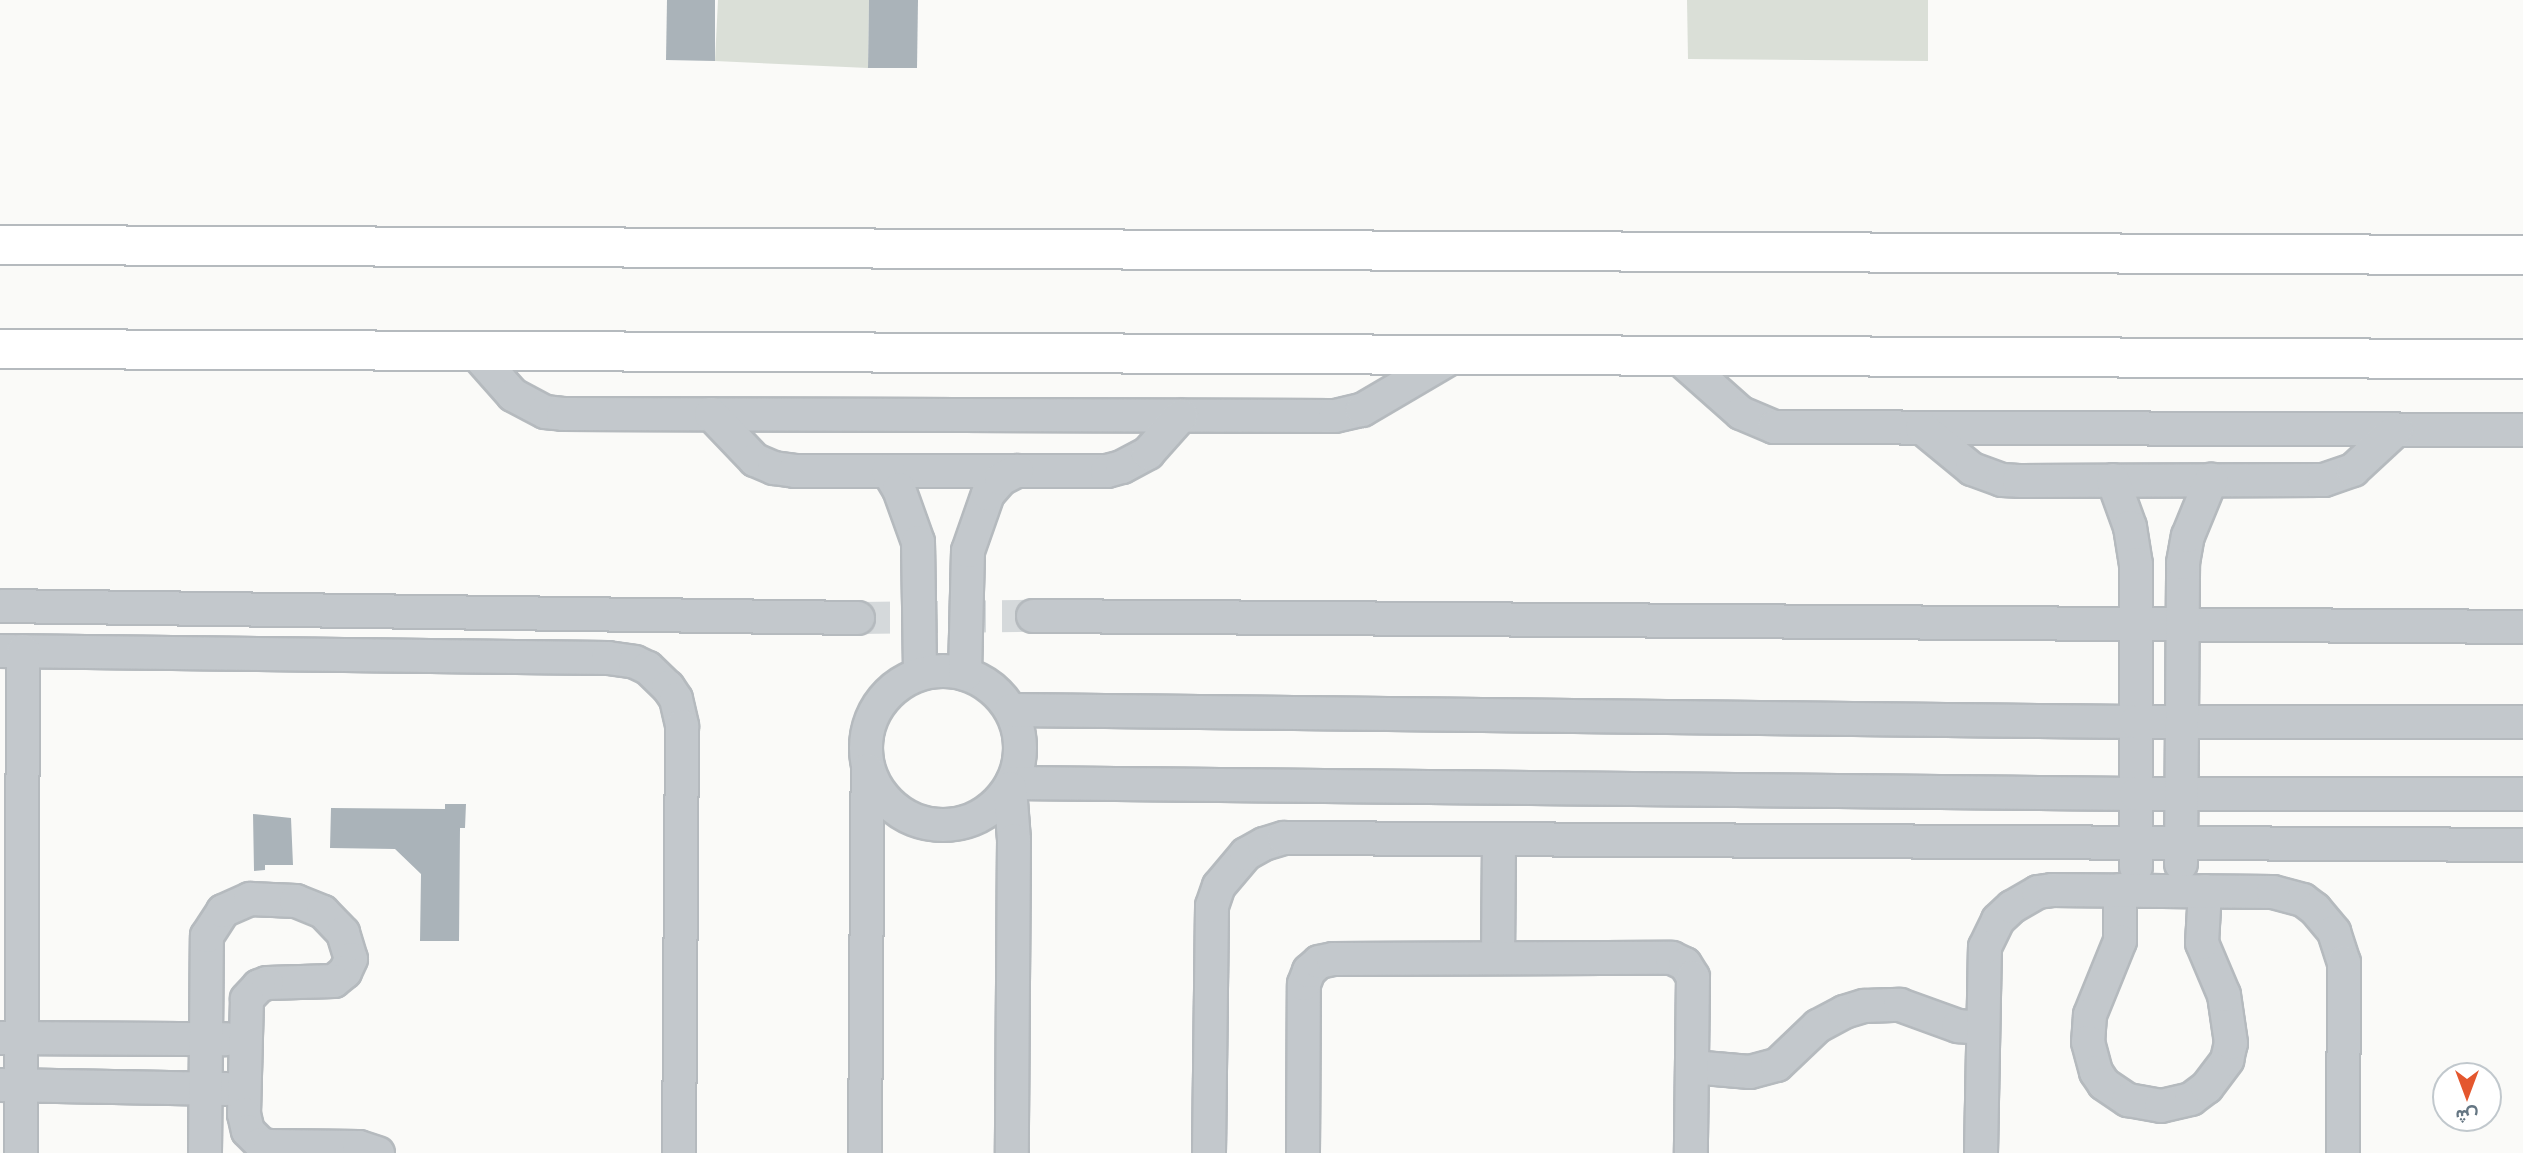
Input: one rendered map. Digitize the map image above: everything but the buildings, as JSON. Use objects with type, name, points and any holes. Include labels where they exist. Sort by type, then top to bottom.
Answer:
[{"type":"main road","points":[[0,245],[2523,255]]},
{"type":"main road","points":[[0,349],[1679,358],[2523,359]]},
{"type":"street","points":[[474,351],[513,395],[545,412],[711,414],[1349,414],[1375,403],[1454,356]]},
{"type":"street","points":[[1679,358],[1741,413],[1763,424],[1785,428],[2523,430]]},
{"type":"street","points":[[711,414],[755,460],[774,468],[888,471],[1107,471],[1122,467],[1148,453],[1181,416]]},
{"type":"street","points":[[1922,428],[1959,461],[1985,476],[2019,481],[2308,481],[2339,476],[2365,461],[2396,430]]},
{"type":"street","points":[[888,471],[899,489],[918,542],[920,674]]},
{"type":"street","points":[[965,674],[970,543],[988,494],[1001,479],[1017,471]]},
{"type":"street","points":[[2113,480],[2134,544],[2136,845],[2120,942],[2090,1015],[2088,1042],[2096,1072],[2104,1084],[2128,1100],[2161,1106],[2191,1099],[2207,1087],[2227,1060],[2231,1043],[2224,996],[2202,943],[2193,890],[2181,845],[2182,625],[2186,546],[2211,480]]},
{"type":"street","points":[[918,542],[970,543]]},
{"type":"street","points":[[2134,544],[2186,546]]},
{"type":"street","points":[[0,606],[858,618]]},
{"type":"street","points":[[1033,615],[2523,627]]},
{"type":"street","points":[[21,1153],[11,1085],[11,651],[608,658],[635,662],[648,668],[668,687],[676,699],[682,726],[679,1153]]},
{"type":"street","points":[[865,1153],[867,731],[874,712],[886,695],[901,682],[920,674],[950,671],[965,674],[999,694],[1011,710],[1021,746],[1011,785],[1014,840],[1012,1153]]},
{"type":"street","points":[[1011,710],[2136,722],[2523,722]]},
{"type":"street","points":[[868,770],[878,791],[892,807],[911,819],[933,825],[956,825],[977,818],[996,805],[1011,785]]},
{"type":"street","points":[[1011,785],[2136,794],[2523,794]]},
{"type":"street","points":[[1209,1153],[1212,906],[1219,886],[1230,869],[1255,849],[1284,838],[2136,845],[2523,845]]},
{"type":"street","points":[[1498,958],[1499,840]]},
{"type":"street","points":[[1991,1153],[1982,1028],[1983,961],[1985,947],[1998,920],[2024,898],[2038,892],[2193,890],[2289,894],[2315,909],[2334,932],[2344,962],[2343,1153]]},
{"type":"street","points":[[205,1153],[206,946],[216,918],[231,905],[250,899],[296,901],[314,906],[331,918],[343,933],[350,952],[349,966],[341,977],[328,983],[276,982],[259,986],[247,999],[244,1090],[245,1123],[248,1131],[261,1144],[359,1147],[378,1153]]},
{"type":"street","points":[[1303,1153],[1304,984],[1313,966],[1333,959],[1498,958],[1679,960],[1693,977],[1691,1153]]},
{"type":"street","points":[[1692,1067],[1750,1072],[1777,1065],[1818,1026],[1844,1012],[1864,1006],[1900,1004],[1958,1026],[1982,1028]]},
{"type":"street","points":[[11,1038],[245,1039]]},
{"type":"street","points":[[11,1085],[244,1090]]},
{"type":"shaded area","points":[[718,0],[869,0],[868,68],[715,61]]},
{"type":"shaded area","points":[[1687,0],[1928,0],[1928,61],[1688,59]]},
{"type":"tunnel","points":[[858,618],[1033,616]]}]
